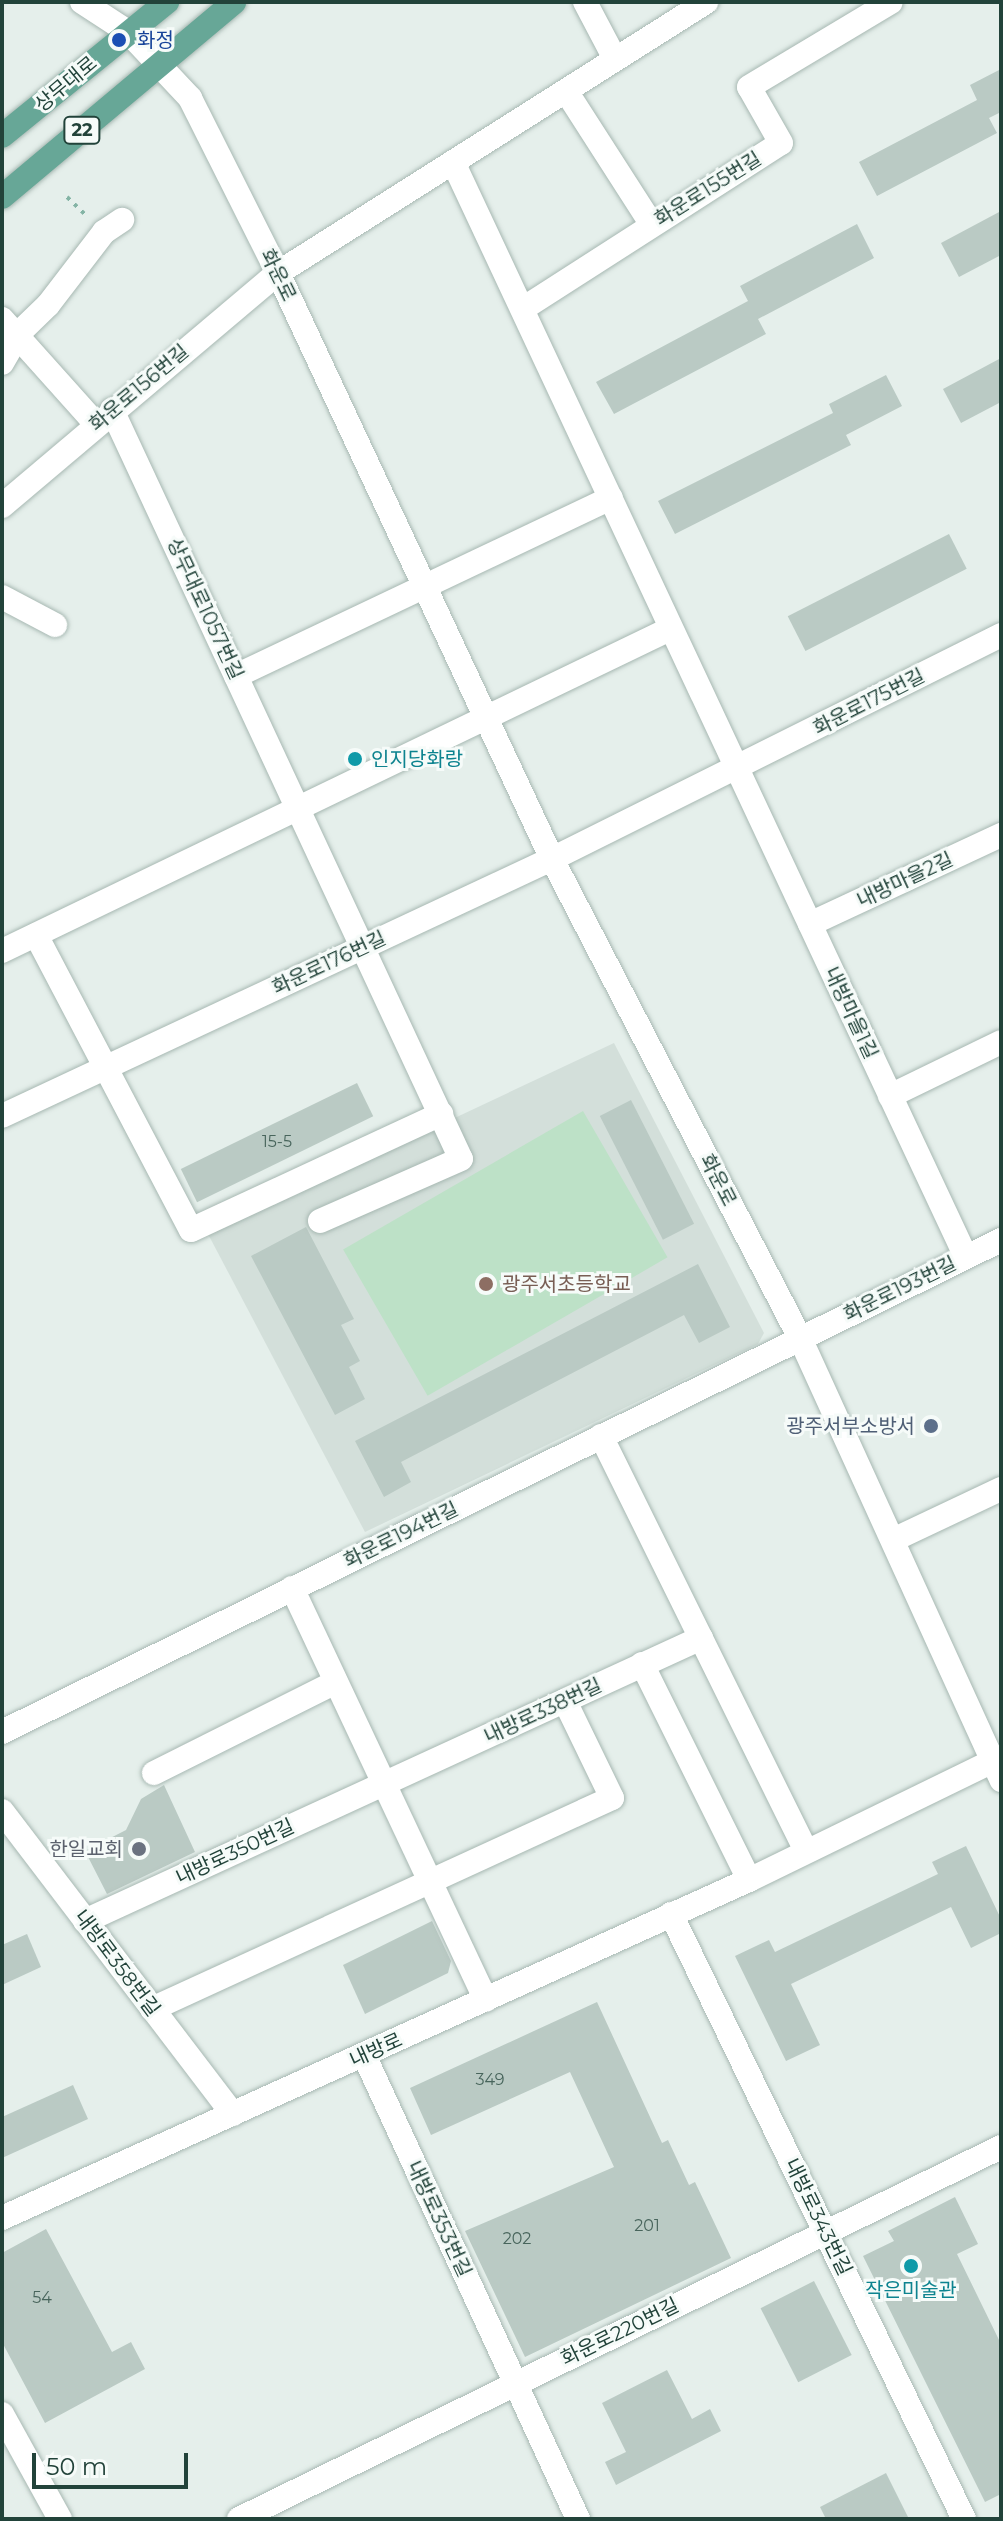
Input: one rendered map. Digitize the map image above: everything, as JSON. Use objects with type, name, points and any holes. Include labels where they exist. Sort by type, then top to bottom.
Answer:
[{"type":"main road","name":"상무대로","points":[[2,136],[167,2]]},
{"type":"main road","name":"22","points":[[2,197],[234,2]]},
{"type":"street","name":"화운로","points":[[82,2],[128,32],[162,63],[190,98],[278,273],[552,859],[800,1338],[998,1766]]},
{"type":"street","points":[[585,2],[615,59]]},
{"type":"street","points":[[278,273],[706,2]]},
{"type":"street","name":"화운로155번길","points":[[524,308],[781,143],[749,87],[891,2]]},
{"type":"street","points":[[566,91],[652,225]]},
{"type":"street","points":[[453,162],[524,308],[737,769]]},
{"type":"street","points":[[2,363],[10,328],[113,226]]},
{"type":"street","name":"화운로156번길","points":[[2,506],[278,273]]},
{"type":"street","name":"상무대로1057번길","points":[[10,328],[104,417],[236,676],[461,1159],[320,1221]]},
{"type":"street","points":[[236,676],[611,498]]},
{"type":"street","points":[[2,597],[55,625]]},
{"type":"street","points":[[2,951],[485,721],[670,629]]},
{"type":"street","name":"화운로175번길","points":[[552,859],[1001,635]]},
{"type":"street","name":"내방마을1길","points":[[737,769],[966,1257]]},
{"type":"street","name":"내방마을2길","points":[[810,924],[1001,835]]},
{"type":"street","name":"화운로176번길","points":[[2,1116],[552,859]]},
{"type":"street","points":[[36,935],[191,1230],[443,1120]]},
{"type":"street","points":[[890,1096],[1001,1042]]},
{"type":"street","name":"화운로193번길","points":[[800,1338],[1001,1240]]},
{"type":"street","name":"화운로194번길","points":[[2,1732],[800,1338]]},
{"type":"street","points":[[601,1436],[806,1851]]},
{"type":"street","points":[[895,1539],[1001,1489]]},
{"type":"street","points":[[292,1588],[486,2000]]},
{"type":"street","name":"내방로338번길","points":[[384,1784],[701,1638]]},
{"type":"street","points":[[642,1664],[749,1880]]},
{"type":"street","points":[[154,1773],[336,1682]]},
{"type":"street","points":[[152,2009],[612,1798],[565,1701]]},
{"type":"street","name":"내방로","points":[[2,2218],[998,1766]]},
{"type":"street","name":"내방로350번길","points":[[85,1921],[384,1784]]},
{"type":"street","name":"내방로358번길","points":[[2,1811],[233,2114]]},
{"type":"street","name":"내방로343번길","points":[[671,1914],[964,2519]]},
{"type":"street","name":"내방로353번길","points":[[364,2055],[578,2519]]},
{"type":"street","name":"화운로220번길","points":[[239,2519],[1001,2147]]},
{"type":"street","points":[[2,2414],[60,2519]]},
{"type":"path","points":[[67,197],[113,226]]},
{"type":"shaded area","name":"광주서초등학교","points":[[614,1043],[764,1333],[758,1344],[365,1532],[208,1234]]},
{"type":"green space","points":[[583,1111],[668,1257],[428,1396],[343,1250]]},
{"type":"building","points":[[1001,69],[1001,112],[989,118],[997,133],[877,196],[859,162],[977,100],[970,85]]},
{"type":"building","points":[[1001,211],[1001,255],[959,277],[941,243]]},
{"type":"building","points":[[857,224],[874,258],[758,319],[766,334],[614,414],[596,382],[748,301],[740,286]]},
{"type":"building","points":[[1001,358],[1001,402],[961,423],[943,389]]},
{"type":"building","points":[[886,375],[902,406],[846,435],[851,445],[675,534],[658,501],[833,413],[829,404]]},
{"type":"building","points":[[949,534],[967,569],[805,651],[788,616]]},
{"type":"building","points":[[357,1083],[373,1116],[197,1202],[181,1169]]},
{"type":"building","points":[[631,1100],[694,1224],[663,1240],[600,1116]]},
{"type":"building","points":[[306,1227],[354,1319],[341,1325],[360,1361],[349,1367],[365,1399],[335,1415],[251,1256]]},
{"type":"building","points":[[698,1264],[730,1327],[699,1343],[684,1315],[401,1462],[411,1482],[384,1497],[355,1441]]},
{"type":"building","points":[[164,1785],[195,1852],[107,1894],[85,1851],[126,1830],[141,1799]]},
{"type":"building","points":[[966,1846],[1001,1919],[1001,1933],[971,1948],[951,1907],[791,1984],[820,2045],[786,2061],[735,1956],[769,1940],[775,1952],[938,1874],[932,1862]]},
{"type":"building","points":[[432,1921],[451,1961],[448,1973],[365,2014],[343,1965]]},
{"type":"building","points":[[27,1934],[41,1967],[2,1985],[2,1945]]},
{"type":"building","points":[[597,2002],[662,2143],[668,2140],[689,2185],[695,2182],[731,2258],[525,2357],[465,2231],[614,2167],[570,2072],[431,2135],[410,2088]]},
{"type":"building","points":[[73,2085],[88,2119],[2,2158],[2,2117]]},
{"type":"building","points":[[955,2197],[978,2244],[957,2254],[1001,2344],[1001,2494],[985,2502],[863,2256],[894,2241],[888,2231]]},
{"type":"building","points":[[46,2229],[112,2352],[131,2342],[145,2369],[45,2423],[2,2342],[2,2253]]},
{"type":"building","points":[[814,2281],[852,2355],[798,2382],[761,2308]]},
{"type":"building","points":[[667,2370],[692,2419],[710,2409],[721,2431],[616,2485],[605,2462],[626,2452],[602,2403]]},
{"type":"building","points":[[886,2473],[909,2519],[826,2519],[820,2507]]},
{"type":"place","name":"화정","points":[[119,40]]},
{"type":"place","name":"인지당화랑","points":[[355,759]]},
{"type":"place","name":"광주서초등학교","points":[[486,1284]]},
{"type":"place","name":"광주서부소방서","points":[[931,1426]]},
{"type":"place","name":"한일교회","points":[[139,1849]]},
{"type":"place","name":"작은미술관","points":[[911,2266]]}]
